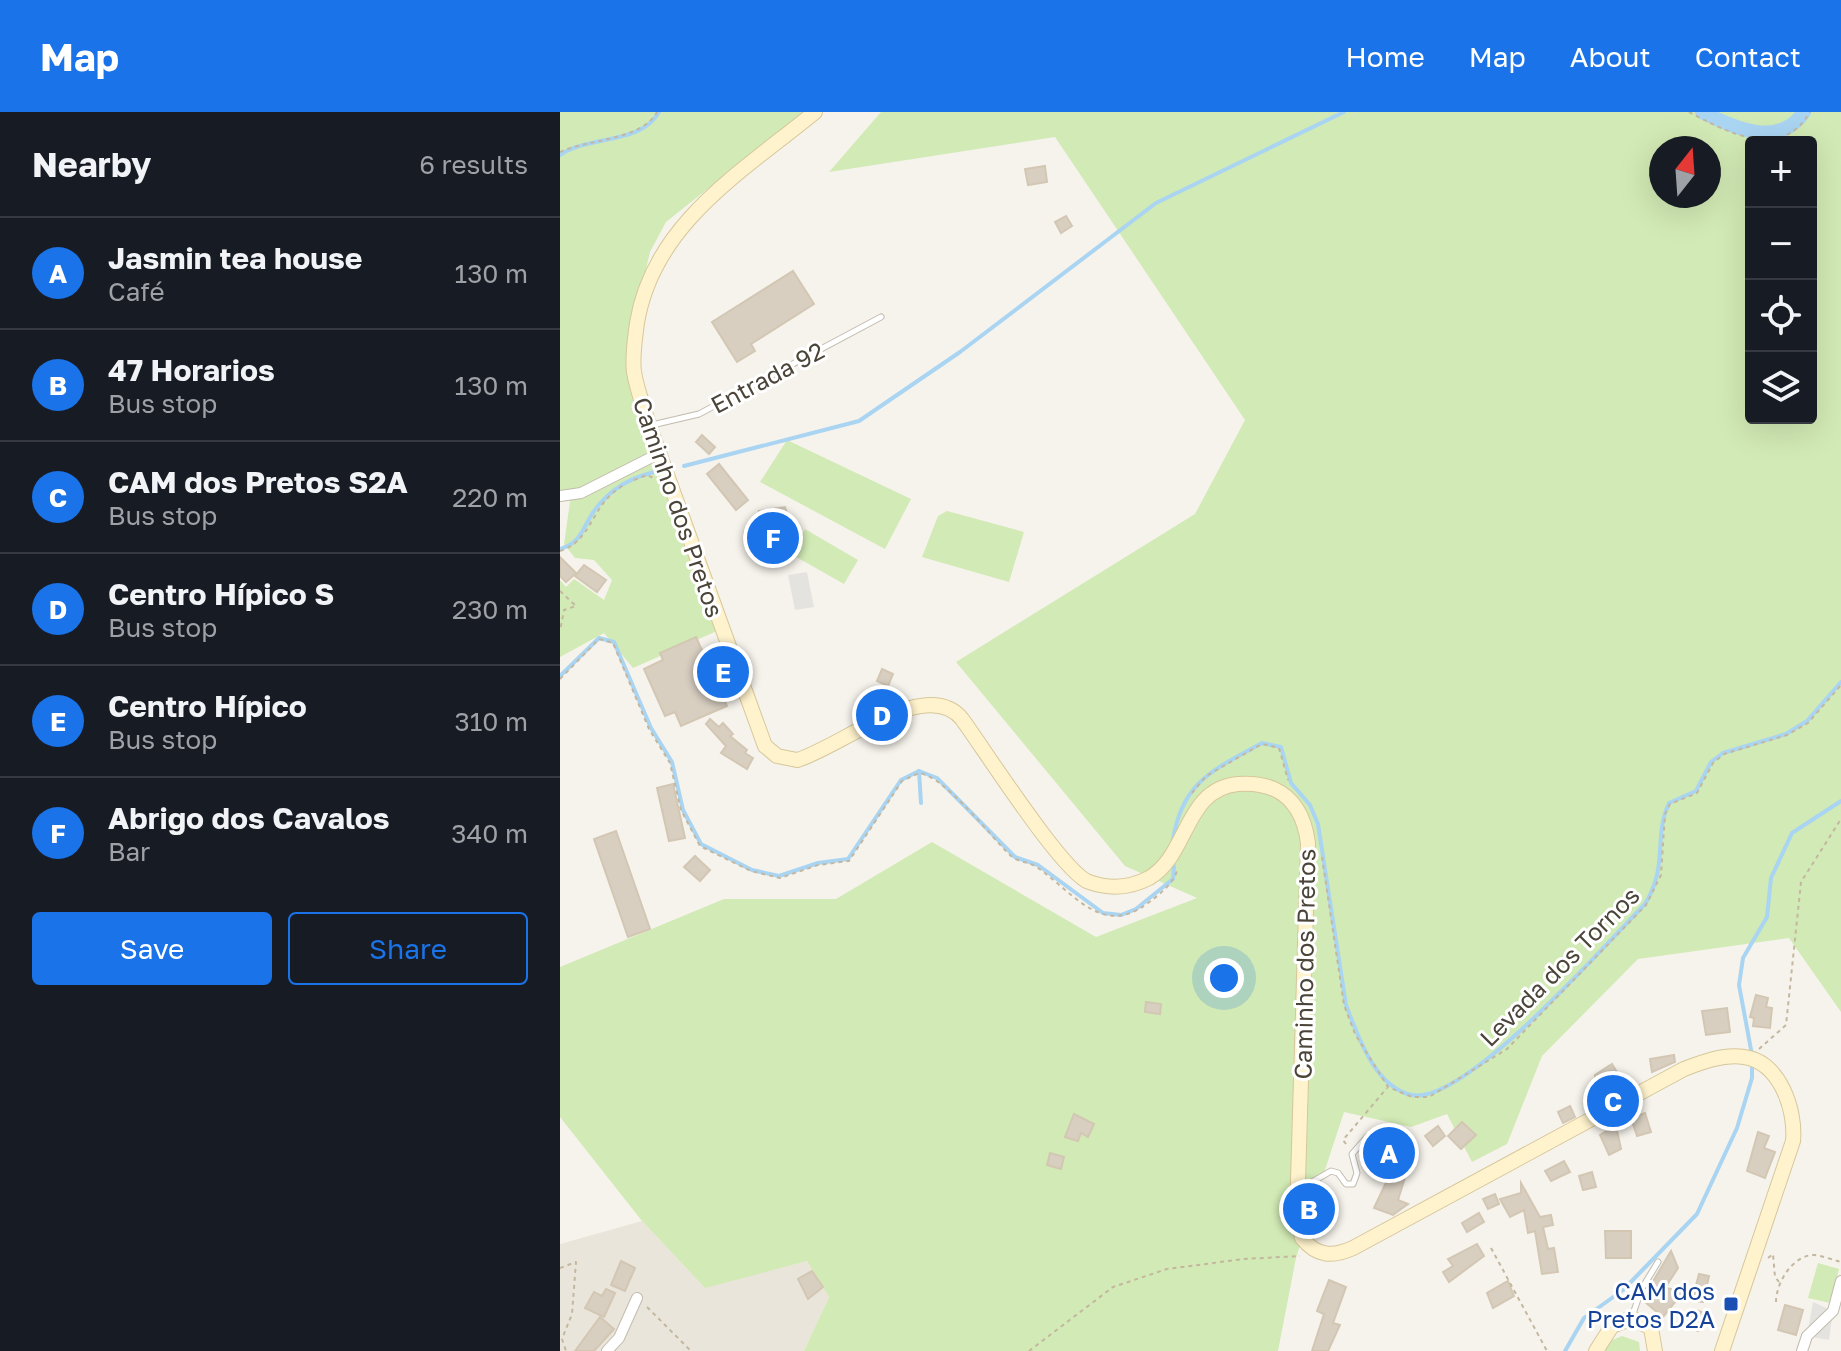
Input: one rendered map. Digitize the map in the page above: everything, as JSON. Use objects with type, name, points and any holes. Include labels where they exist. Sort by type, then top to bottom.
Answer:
[{"type":"main road","name":"Caminho dos Pretos","points":[[815,112],[693,213],[657,261],[641,301],[633,351],[634,373],[649,425],[761,739],[777,756],[790,760],[805,757],[921,704],[946,706],[962,719],[1068,867],[1087,882],[1107,886],[1136,883],[1158,871],[1201,802],[1224,787],[1262,785],[1280,792],[1294,805],[1306,825],[1308,843],[1298,1191],[1298,1228],[1308,1245]]},
{"type":"main road","points":[[1308,1245],[1325,1254],[1336,1255],[1353,1248],[1684,1069],[1720,1058],[1752,1059],[1784,1090],[1793,1120],[1793,1141],[1722,1351]]},
{"type":"main road","points":[[1596,1351],[1612,1326],[1632,1318],[1651,1328],[1655,1351]]},
{"type":"street","points":[[560,496],[581,493],[660,453]]},
{"type":"street","points":[[1802,1351],[1807,1336],[1833,1311],[1841,1281]]},
{"type":"street","points":[[607,1351],[619,1338],[637,1298]]},
{"type":"lane","name":"Entrada 92","points":[[649,425],[699,414],[881,317]]},
{"type":"lane","points":[[1298,1191],[1331,1171],[1338,1173],[1346,1184],[1353,1184],[1357,1173],[1352,1154],[1367,1137]]},
{"type":"lane","points":[[1632,1318],[1641,1290],[1658,1262]]},
{"type":"path","points":[[560,152],[630,131],[652,121],[657,112]]},
{"type":"path","points":[[1689,112],[1751,140],[1775,140],[1804,123],[1810,112]]},
{"type":"path","points":[[560,551],[579,543],[596,512],[618,489],[647,475],[661,483],[669,483]]},
{"type":"path","points":[[560,591],[576,606],[564,610],[560,630]]},
{"type":"path","points":[[564,683],[560,679],[599,639],[613,643],[649,729],[670,763],[688,828],[700,846],[751,871],[780,878],[818,865],[849,861],[902,781],[919,773],[936,780],[1014,858],[1037,867],[1107,917],[1121,917],[1137,911],[1174,880],[1179,867]]},
{"type":"path","name":"Levada dos Tornos","points":[[1388,1087],[1412,1097],[1429,1097],[1507,1049],[1646,905],[1661,875],[1665,814],[1670,804],[1697,793],[1713,763],[1724,754],[1787,735],[1808,723],[1841,685]]},
{"type":"path","points":[[1190,797],[1206,776],[1262,744],[1279,748],[1290,783]]},
{"type":"path","points":[[1752,1059],[1786,1025],[1801,882],[1841,819]]},
{"type":"path","points":[[1321,849],[1344,1005],[1355,1034],[1388,1087],[1343,1140],[1352,1154]]},
{"type":"path","points":[[1029,1351],[1113,1287],[1167,1269],[1244,1259],[1291,1259],[1300,1256],[1308,1245]]},
{"type":"path","points":[[1491,1248],[1547,1351]]},
{"type":"path","points":[[1766,1260],[1773,1254],[1775,1277],[1779,1282]]},
{"type":"path","points":[[1776,1302],[1779,1282],[1798,1260],[1815,1255],[1841,1262]]},
{"type":"path","points":[[560,1268],[576,1262],[572,1314],[562,1339],[566,1351]]},
{"type":"path","points":[[637,1298],[691,1351]]},
{"type":"shaded area","points":[[807,572],[814,607],[795,610],[788,575]]},
{"type":"shaded area","points":[[642,1221],[704,1287],[807,1261],[829,1297],[804,1351],[560,1351],[560,1244]]},
{"type":"shaded area","points":[[1813,1302],[1833,1311],[1829,1340],[1807,1336]]},
{"type":"green space","points":[[560,112],[804,112],[666,222],[650,252],[630,338],[717,631],[633,668],[604,633],[560,657],[560,580],[566,587],[574,579],[604,600],[612,580],[594,560],[575,558],[564,544],[571,495],[560,493]]},
{"type":"green space","points":[[881,112],[1841,112],[1841,1012],[1789,938],[1638,959],[1542,1056],[1507,1144],[1472,1162],[1447,1114],[1411,1127],[1344,1112],[1296,1258],[1278,1351],[804,1351],[829,1297],[807,1261],[705,1288],[642,1221],[560,1117],[560,967],[724,899],[836,899],[932,842],[1096,937],[1197,898],[1125,866],[956,662],[1195,514],[1245,420],[1055,137],[829,172]]},
{"type":"green space","points":[[787,440],[911,499],[885,549],[760,482]]},
{"type":"green space","points":[[947,511],[1024,532],[1009,582],[922,557],[938,516]]},
{"type":"green space","points":[[805,529],[858,560],[844,584],[791,554]]},
{"type":"green space","points":[[1818,1263],[1839,1269],[1830,1303],[1808,1298]]},
{"type":"green space","points":[[1622,1336],[1639,1342],[1640,1351],[1603,1351],[1608,1342]]},
{"type":"building","points":[[1045,166],[1047,182],[1028,185],[1025,169]]},
{"type":"building","points":[[1066,216],[1072,226],[1061,233],[1055,222]]},
{"type":"building","points":[[793,271],[814,304],[751,344],[755,351],[737,362],[712,322]]},
{"type":"building","points":[[702,435],[715,447],[709,454],[696,442]]},
{"type":"building","points":[[719,464],[748,500],[736,510],[707,474]]},
{"type":"building","points":[[785,507],[788,518],[773,521],[777,543],[748,548],[744,532],[763,529],[759,511]]},
{"type":"building","points":[[560,557],[576,573],[566,582],[560,576]]},
{"type":"building","points":[[584,565],[606,580],[597,592],[575,576]]},
{"type":"building","points":[[696,637],[727,706],[681,726],[675,712],[665,716],[644,669],[663,660],[660,653]]},
{"type":"building","points":[[882,669],[893,674],[888,686],[877,681]]},
{"type":"building","points":[[710,719],[719,727],[723,723],[733,734],[730,736],[753,758],[747,769],[721,753],[726,746],[706,724]]},
{"type":"building","points":[[673,784],[685,838],[669,841],[657,788]]},
{"type":"building","points":[[616,831],[650,929],[628,937],[594,839]]},
{"type":"building","points":[[695,856],[710,870],[700,881],[684,867]]},
{"type":"building","points":[[1756,995],[1768,998],[1766,1007],[1772,1008],[1770,1028],[1753,1026],[1754,1018],[1750,1017]]},
{"type":"building","points":[[1146,1002],[1161,1004],[1160,1014],[1145,1012]]},
{"type":"building","points":[[1727,1008],[1730,1032],[1706,1035],[1702,1011]]},
{"type":"building","points":[[1674,1055],[1675,1062],[1652,1072],[1650,1059]]},
{"type":"building","points":[[1612,1064],[1621,1079],[1607,1082],[1608,1086],[1595,1094],[1595,1075]]},
{"type":"building","points":[[1570,1106],[1575,1117],[1563,1123],[1558,1112]]},
{"type":"building","points":[[1645,1113],[1651,1132],[1637,1136],[1631,1118]]},
{"type":"building","points":[[1074,1114],[1094,1124],[1088,1137],[1081,1133],[1078,1141],[1065,1137]]},
{"type":"building","points":[[1462,1122],[1476,1135],[1461,1149],[1448,1136]]},
{"type":"building","points":[[1438,1126],[1445,1136],[1433,1146],[1425,1136]]},
{"type":"building","points":[[1616,1126],[1621,1149],[1609,1155],[1600,1135]]},
{"type":"building","points":[[1758,1132],[1769,1136],[1764,1148],[1775,1152],[1765,1178],[1747,1171]]},
{"type":"building","points":[[1393,1137],[1415,1145],[1398,1200],[1408,1204],[1393,1215],[1374,1208],[1393,1168],[1364,1157],[1368,1147],[1376,1150],[1379,1141],[1390,1145]]},
{"type":"building","points":[[1050,1153],[1064,1157],[1061,1169],[1047,1165]]},
{"type":"building","points":[[1564,1161],[1570,1172],[1551,1181],[1545,1171]]},
{"type":"building","points":[[1592,1172],[1596,1187],[1583,1190],[1579,1176]]},
{"type":"building","points":[[1521,1183],[1540,1217],[1551,1215],[1553,1225],[1543,1227],[1548,1249],[1554,1248],[1558,1272],[1542,1274],[1535,1231],[1528,1233],[1524,1210],[1510,1217],[1500,1199],[1521,1193]]},
{"type":"building","points":[[1495,1194],[1499,1204],[1488,1209],[1483,1199]]},
{"type":"building","points":[[1479,1213],[1484,1222],[1467,1232],[1462,1223]]},
{"type":"building","points":[[1605,1231],[1631,1231],[1631,1258],[1606,1258]]},
{"type":"building","points":[[1477,1244],[1484,1256],[1449,1282],[1443,1272],[1453,1266],[1448,1259]]},
{"type":"building","points":[[1671,1251],[1678,1268],[1665,1288],[1684,1291],[1663,1317],[1646,1303],[1658,1289],[1652,1283]]},
{"type":"building","points":[[621,1261],[635,1268],[625,1291],[611,1285]]},
{"type":"building","points":[[812,1271],[823,1287],[808,1299],[798,1279]]},
{"type":"building","points":[[1699,1274],[1709,1276],[1703,1302],[1692,1301]]},
{"type":"building","points":[[1329,1280],[1346,1287],[1333,1323],[1340,1325],[1328,1351],[1312,1351],[1324,1314],[1317,1311]]},
{"type":"building","points":[[1508,1281],[1514,1296],[1493,1308],[1487,1293]]},
{"type":"building","points":[[606,1289],[615,1293],[604,1317],[585,1308],[594,1292],[602,1296]]},
{"type":"building","points":[[1785,1305],[1803,1310],[1796,1335],[1778,1330]]},
{"type":"building","points":[[1693,1309],[1705,1313],[1698,1331],[1687,1327]]},
{"type":"building","points":[[600,1317],[614,1329],[594,1351],[575,1351]]},
{"type":"waterway","name":"Levada dos Tornos","points":[[560,155],[585,144],[640,130],[651,123],[659,112]]},
{"type":"waterway","points":[[684,466],[859,421],[960,352],[1156,203],[1344,112]]},
{"type":"waterway","points":[[1702,112],[1756,132],[1782,130],[1804,112]]},
{"type":"waterway","points":[[560,549],[576,540],[598,505],[613,491],[639,476],[660,471]]},
{"type":"waterway","name":"Levada dos Tornos","points":[[560,676],[599,638],[614,642],[651,728],[672,762],[683,810],[701,844],[752,870],[779,876],[818,863],[848,859],[901,780],[919,771],[937,778],[1015,857],[1038,865],[1103,913],[1121,915],[1136,909],[1173,879],[1174,866]]},
{"type":"waterway","name":"Levada dos Tornos","points":[[1173,840],[1184,804],[1203,779],[1262,743],[1281,747],[1291,783],[1310,805],[1318,824],[1346,1005],[1362,1045],[1378,1072],[1399,1090],[1412,1095],[1436,1091],[1465,1075],[1499,1050],[1568,985],[1645,904],[1657,877],[1662,828],[1669,803],[1696,791],[1711,762],[1723,753],[1786,734],[1807,721],[1841,682]]},
{"type":"waterway","points":[[919,771],[921,803]]},
{"type":"waterway","points":[[1752,1055],[1739,985],[1743,958],[1767,917],[1771,878],[1792,833],[1841,801]]},
{"type":"waterway","points":[[1565,1351],[1584,1318],[1623,1290],[1697,1214],[1737,1128],[1752,1078],[1752,1064]]},
{"type":"place","name":"Abrigo dos Cavalos","points":[[773,538]]},
{"type":"place","name":"Centro Hípico","points":[[723,672]]},
{"type":"place","name":"Centro Hípico S","points":[[882,715]]},
{"type":"place","name":"CAM dos Pretos S2A","points":[[1613,1101]]},
{"type":"place","name":"Jasmin tea house","points":[[1389,1153]]},
{"type":"place","name":"47 Horarios","points":[[1309,1209]]},
{"type":"place","name":"CAM dos Pretos D2A","points":[[1731,1304]]}]
